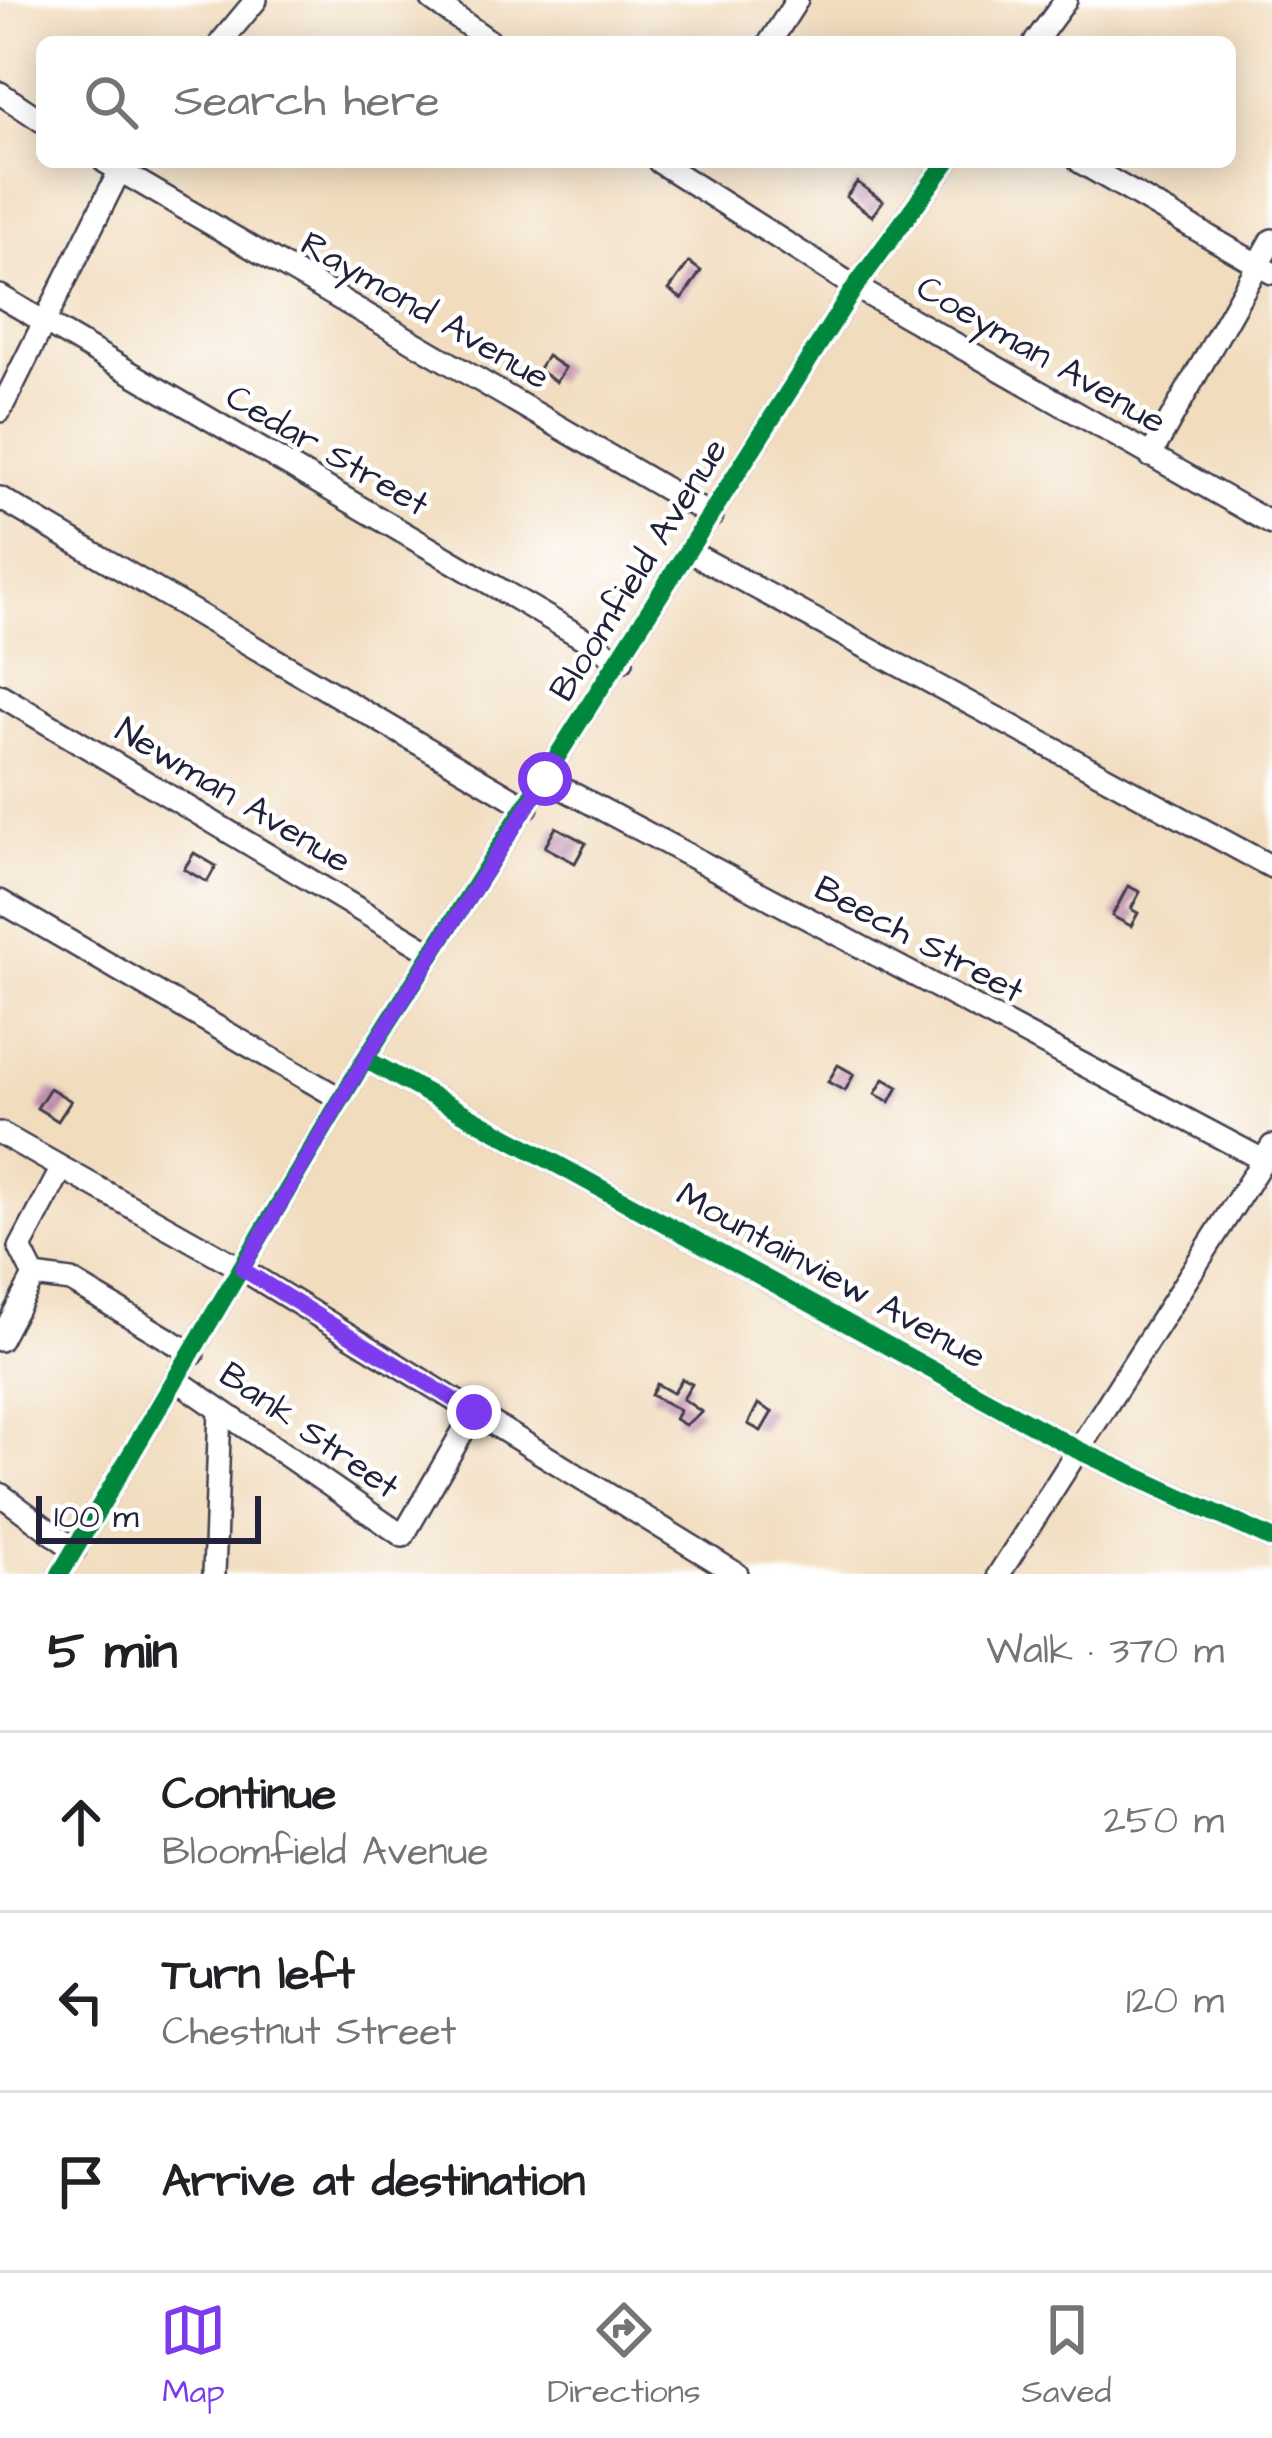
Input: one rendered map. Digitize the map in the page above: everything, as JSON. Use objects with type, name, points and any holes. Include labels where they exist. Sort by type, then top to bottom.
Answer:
[{"type":"street","points":[[226,36],[256,0]]},
{"type":"street","points":[[432,0],[482,36]]},
{"type":"street","points":[[774,36],[797,0]]},
{"type":"street","points":[[1039,36],[1066,0]]},
{"type":"street","points":[[0,93],[36,117]]},
{"type":"street","points":[[0,411],[115,168]]},
{"type":"street","name":"Raymond Avenue","points":[[121,168],[712,515]]},
{"type":"street","name":"Bloomfield Avenue","points":[[60,1574],[365,1059],[622,661],[855,287],[943,168]]},
{"type":"street","points":[[1090,168],[1265,269]]},
{"type":"street","name":"Coeyman Avenue","points":[[686,170],[855,287],[1272,524]]},
{"type":"street","points":[[1150,456],[1265,269],[1272,240]]},
{"type":"street","name":"Cedar Street","points":[[0,296],[622,661]]},
{"type":"street","points":[[0,499],[527,807]]},
{"type":"street","points":[[690,552],[1272,867]]},
{"type":"street","name":"Newman Avenue","points":[[0,694],[432,953]]},
{"type":"street","name":"Beech Street","points":[[545,779],[1267,1153]]},
{"type":"street","points":[[0,902],[341,1099]]},
{"type":"street","name":"Mountainview Avenue","points":[[365,1059],[1078,1450],[1272,1539]]},
{"type":"street","points":[[0,1133],[242,1269],[737,1574]]},
{"type":"street","points":[[999,1574],[1267,1153]]},
{"type":"street","points":[[34,1276],[20,1248],[62,1168]]},
{"type":"street","points":[[0,1340],[34,1276]]},
{"type":"street","points":[[34,1276],[71,1281],[193,1354]]},
{"type":"street","name":"Bank Street","points":[[177,1380],[403,1536],[474,1412]]},
{"type":"street","points":[[214,1574],[220,1410]]},
{"type":"street","points":[[0,1494],[75,1550]]},
{"type":"building","points":[[857,182],[883,201],[872,216],[846,197]]},
{"type":"building","points":[[689,262],[701,271],[682,299],[669,290]]},
{"type":"building","points":[[547,356],[565,368],[556,382],[538,370]]},
{"type":"building","points":[[556,827],[586,843],[575,863],[545,847]]},
{"type":"building","points":[[194,853],[216,866],[207,882],[184,869]]},
{"type":"building","points":[[1128,886],[1140,892],[1131,909],[1138,913],[1131,926],[1112,916]]},
{"type":"building","points":[[838,1065],[854,1074],[845,1091],[828,1082]]},
{"type":"building","points":[[884,1079],[898,1087],[890,1102],[875,1094]]},
{"type":"building","points":[[50,1088],[71,1101],[58,1121],[37,1108]]},
{"type":"building","points":[[682,1379],[692,1384],[683,1399],[702,1412],[685,1425],[675,1419],[680,1410],[651,1395],[657,1384],[673,1393]]},
{"type":"building","points":[[758,1404],[772,1412],[761,1431],[748,1424]]},
{"type":"cycle path","points":[[60,1574],[365,1059],[855,287],[943,168]]},
{"type":"cycle path","points":[[365,1059],[1078,1450],[1272,1539]]},
{"type":"route","points":[[474,1412],[242,1269],[365,1059],[545,779]]}]
